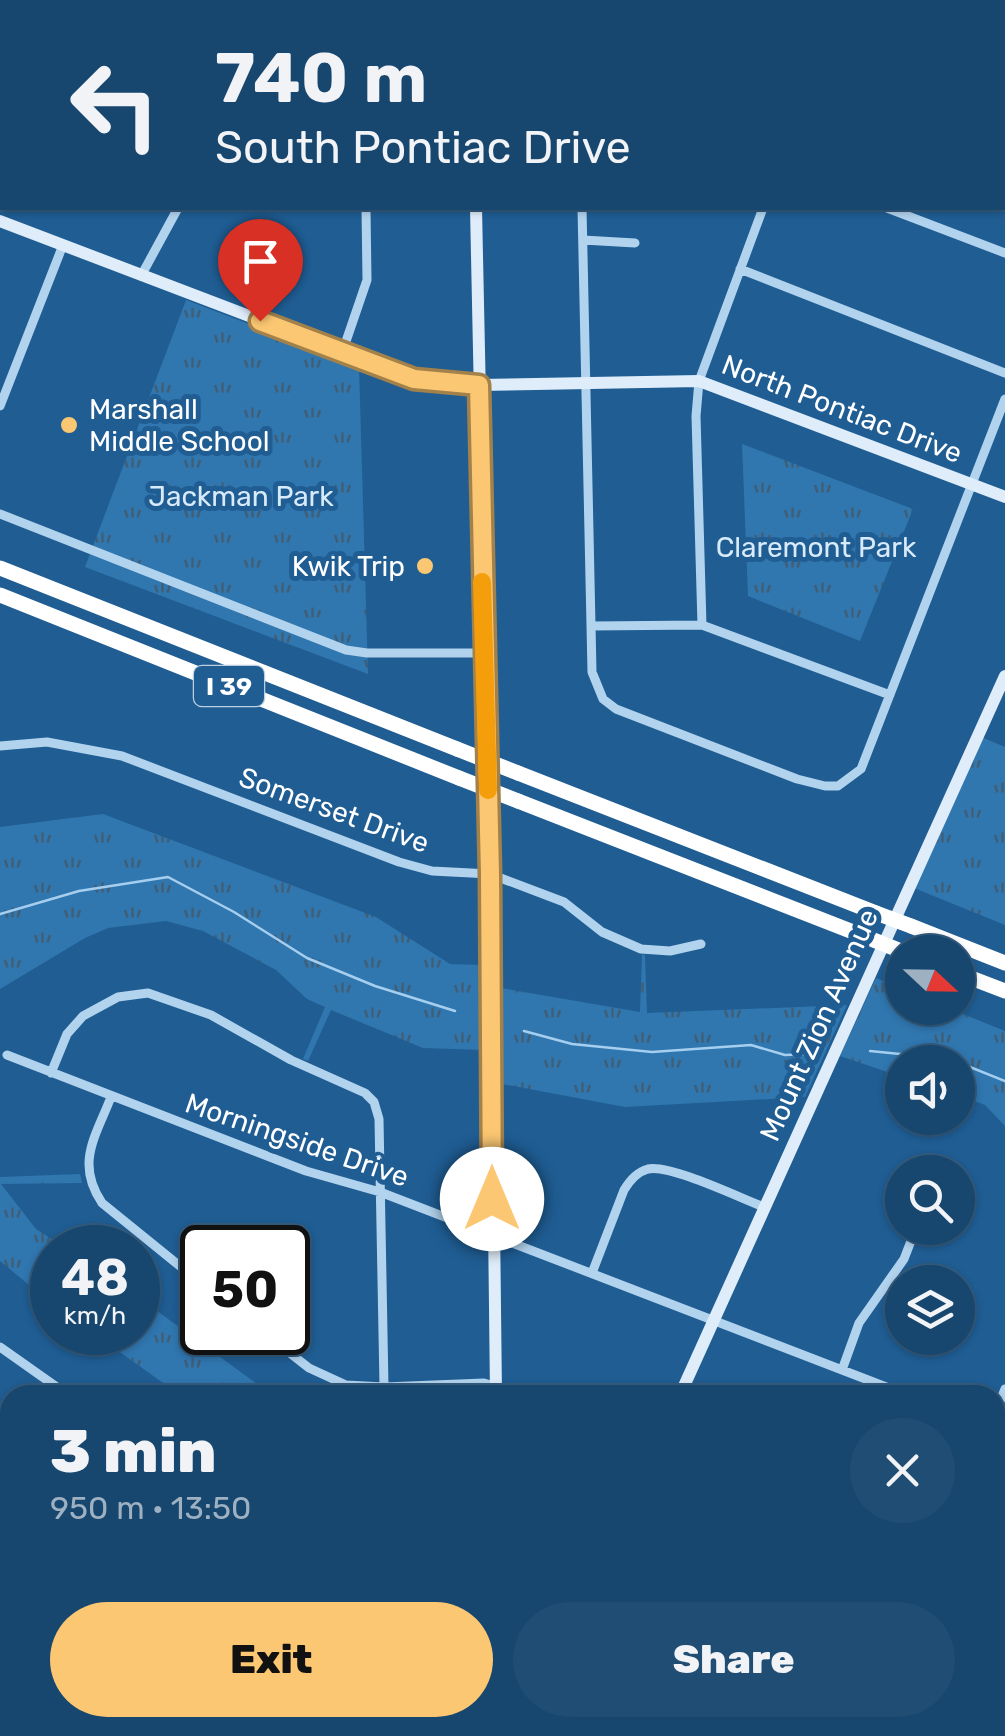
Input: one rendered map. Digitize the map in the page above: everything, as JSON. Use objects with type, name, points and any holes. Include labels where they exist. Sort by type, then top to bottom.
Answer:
[{"type":"highway","name":"I 39","points":[[0,568],[1005,963]]},
{"type":"highway","name":"I 39","points":[[0,595],[885,945]]},
{"type":"highway","points":[[975,980],[1005,991]]},
{"type":"main road","points":[[476,210],[496,1385]]},
{"type":"main road","name":"North Pontiac Drive","points":[[0,221],[414,379],[479,385],[699,382],[1005,497]]},
{"type":"main road","name":"Mount Zion Avenue","points":[[684,1385],[1005,676]]},
{"type":"street","points":[[141,276],[177,210]]},
{"type":"street","points":[[342,352],[367,280],[366,210]]},
{"type":"street","points":[[582,210],[592,672],[596,687],[609,704],[631,716],[797,779],[838,786],[856,775],[1005,399]]},
{"type":"street","points":[[702,625],[696,416],[699,382],[762,210]]},
{"type":"street","points":[[892,210],[1005,253]]},
{"type":"street","points":[[583,240],[634,243]]},
{"type":"street","points":[[0,406],[63,246]]},
{"type":"street","points":[[740,269],[1005,373]]},
{"type":"street","points":[[0,514],[346,650],[378,654],[485,653]]},
{"type":"street","points":[[590,626],[702,625],[890,695]]},
{"type":"street","name":"Somerset Drive","points":[[0,746],[46,742],[122,756],[416,868],[490,874],[564,902],[602,932],[641,949],[670,951],[701,944]]},
{"type":"street","points":[[51,1072],[66,1034],[82,1016],[118,997],[148,993],[211,1016],[291,1060],[353,1085],[369,1097],[378,1113],[384,1385]]},
{"type":"street","name":"Morningside Drive","points":[[7,1056],[306,1171],[380,1192],[881,1385]]},
{"type":"street","points":[[112,1096],[89,1155],[92,1188],[102,1203],[180,1266]]},
{"type":"street","points":[[592,1273],[624,1190],[632,1178],[645,1170],[667,1170],[764,1207]]},
{"type":"street","points":[[842,1370],[860,1323],[909,1245]]},
{"type":"street","points":[[0,1347],[54,1385]]},
{"type":"street","points":[[294,1355],[324,1377],[352,1385]]},
{"type":"street","points":[[426,1385],[478,1385]]},
{"type":"green space","name":"Jackman Park","points":[[186,300],[359,366],[368,674],[85,567]]},
{"type":"green space","name":"Claremont Park","points":[[742,444],[913,509],[860,641],[748,596]]},
{"type":"green space","points":[[979,736],[1005,747],[1005,925],[909,886]]},
{"type":"green space","points":[[103,814],[376,917],[450,964],[483,965],[484,1050],[423,1048],[331,1010],[308,1061],[303,1059],[325,1007],[307,999],[276,970],[203,931],[166,921],[108,928],[0,989],[0,827]]},
{"type":"green space","points":[[642,954],[647,1013],[847,1005],[805,1097],[625,1107],[502,1084],[501,988],[640,1012]]},
{"type":"green space","points":[[876,978],[885,982],[885,1025],[975,1025],[975,1019],[1005,1031],[1005,1126],[985,1105],[975,1101],[975,1045],[885,1045],[885,1071],[840,1056]]},
{"type":"green space","points":[[80,1174],[82,1183],[1,1184],[33,1225],[30,1286],[0,1261],[0,1177]]},
{"type":"green space","points":[[160,1313],[180,1328],[180,1355],[217,1355],[258,1385],[166,1385],[124,1355],[160,1355]]},
{"type":"waterway","points":[[0,914],[79,891],[168,877],[307,958],[375,986],[455,1011]]},
{"type":"waterway","points":[[524,1031],[572,1044],[652,1052],[751,1045],[785,1055],[808,1054]]},
{"type":"waterway","points":[[870,1051],[950,1059],[1005,1081]]},
{"type":"slow traffic","points":[[482,582],[488,790]]},
{"type":"place","name":"Marshall Middle School","points":[[69,425]]},
{"type":"place","name":"Kwik Trip","points":[[425,566]]},
{"type":"route","points":[[260,321],[414,379],[479,385],[492,979],[492,1199]]}]
